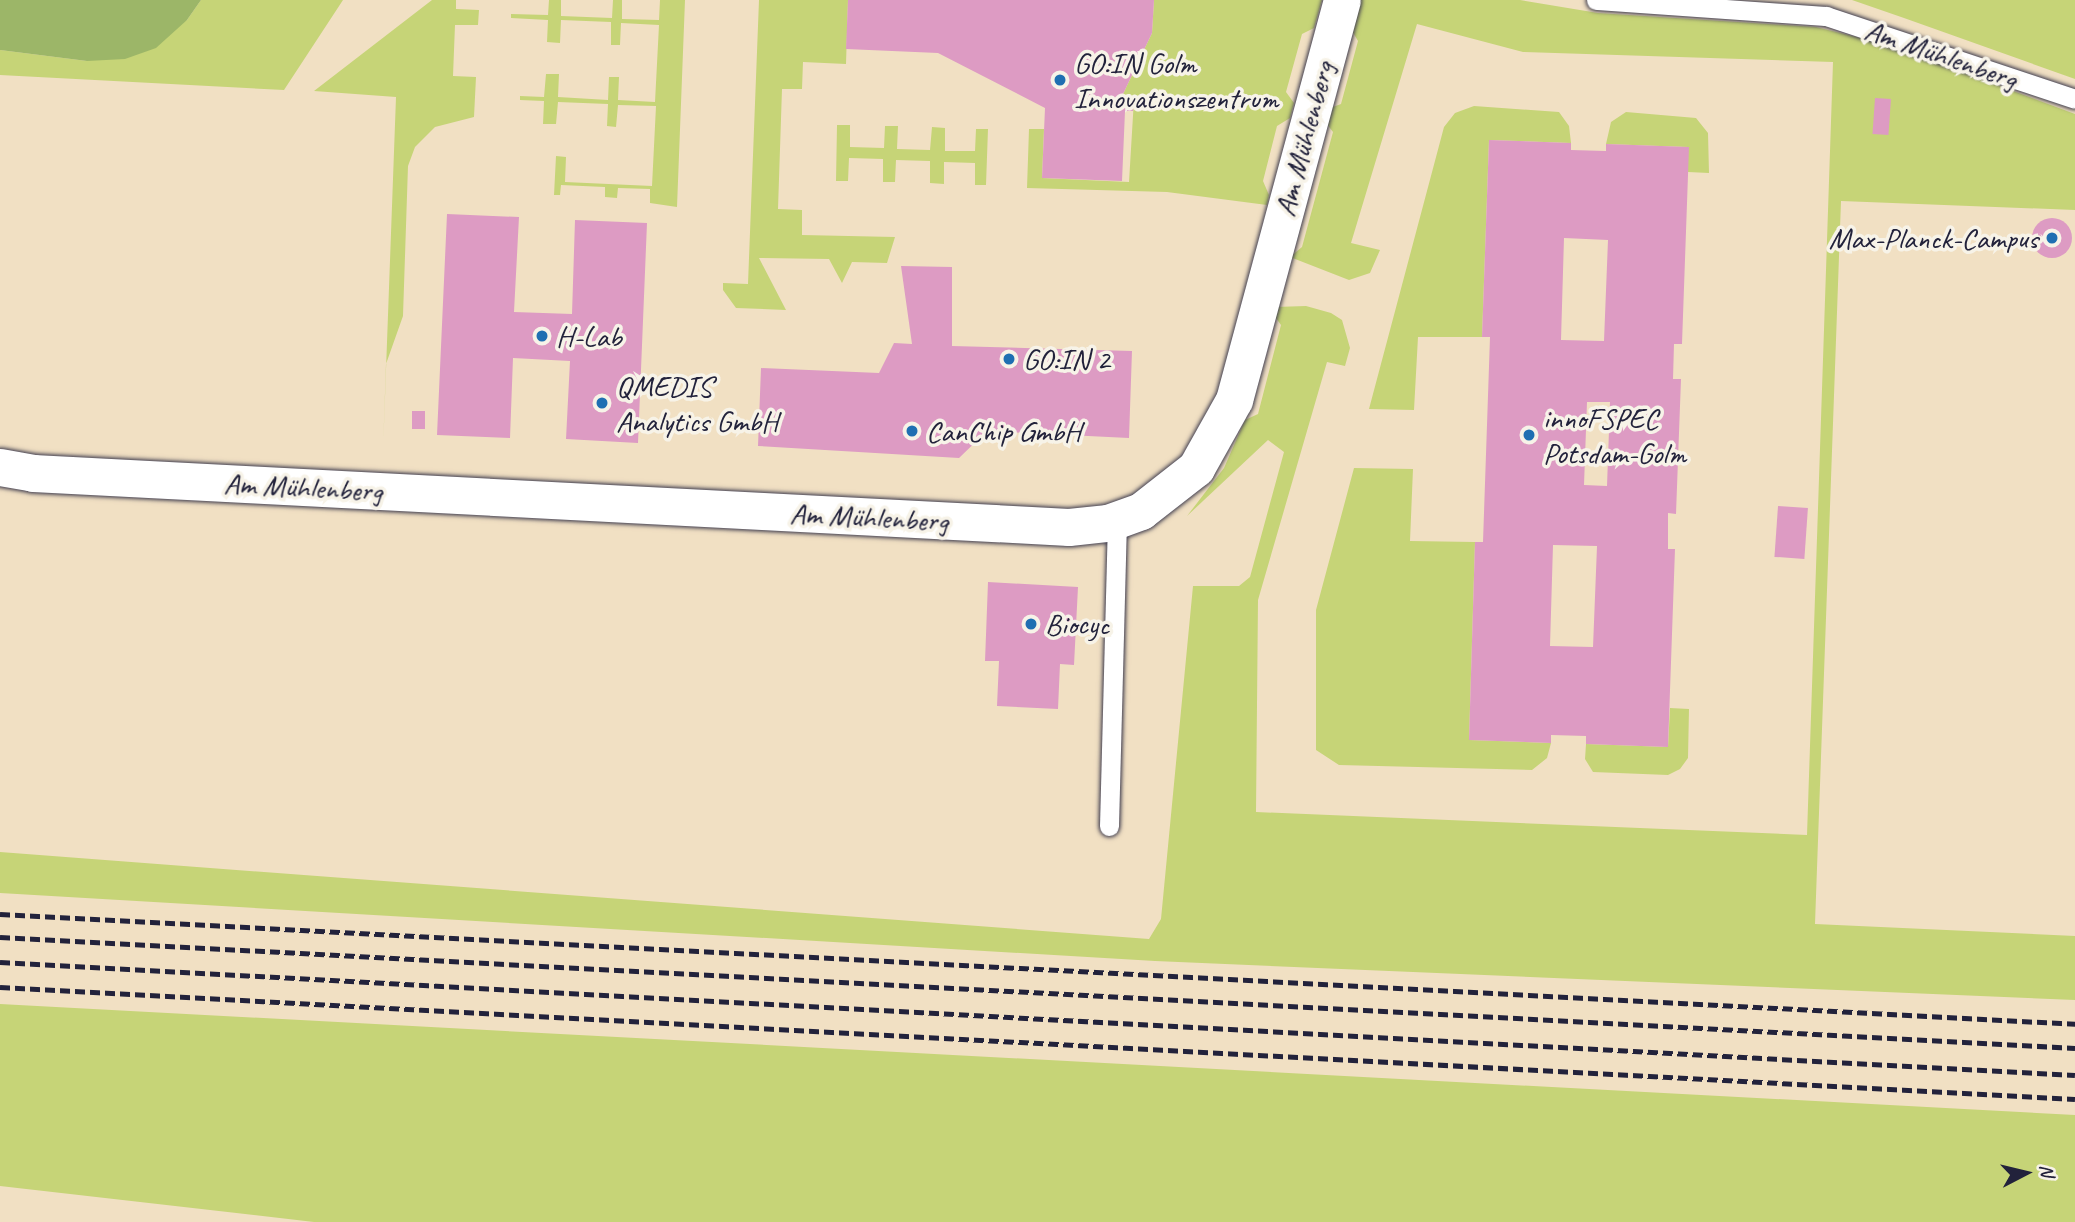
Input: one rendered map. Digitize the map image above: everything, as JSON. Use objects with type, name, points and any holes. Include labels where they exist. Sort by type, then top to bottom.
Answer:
[{"type":"street","name":"Am Mühlenberg","points":[[11,474],[1069,527],[1117,520],[1141,511],[1196,468],[1234,400],[1342,0]]},
{"type":"lane","name":"Am Mühlenberg","points":[[1596,0],[1826,16],[2075,99]]},
{"type":"lane","points":[[1109,826],[1117,520]]},
{"type":"green space","points":[[0,0],[201,0],[187,20],[156,48],[125,59],[87,61],[0,50]]},
{"type":"green space","points":[[201,0],[343,0],[284,90],[0,75],[0,50],[87,61],[187,20]]},
{"type":"green space","points":[[432,0],[456,0],[456,9],[479,10],[478,25],[455,25],[453,76],[476,77],[474,117],[435,127],[415,147],[408,166],[403,316],[386,363],[396,97],[314,91]]},
{"type":"green space","points":[[549,0],[561,0],[561,16],[612,18],[613,0],[622,0],[622,19],[659,20],[660,0],[685,0],[677,207],[650,203],[650,189],[618,188],[617,198],[605,197],[605,187],[561,185],[560,195],[554,195],[556,156],[566,157],[565,182],[652,186],[656,106],[618,105],[616,127],[607,126],[608,104],[558,102],[556,124],[543,124],[544,101],[520,100],[520,96],[544,97],[546,74],[559,74],[558,97],[608,100],[609,77],[619,77],[618,100],[655,102],[659,25],[621,23],[620,45],[611,45],[611,22],[561,20],[560,43],[547,42],[548,20],[511,18],[511,14],[548,15]]},
{"type":"green space","points":[[759,0],[848,0],[846,64],[803,62],[802,89],[782,89],[778,209],[802,210],[802,235],[895,237],[887,263],[852,262],[842,283],[829,259],[759,258],[786,310],[736,308],[723,290],[723,283],[748,284]]},
{"type":"green space","points":[[1154,0],[1322,0],[1314,28],[1302,34],[1286,92],[1294,103],[1290,118],[1277,126],[1263,181],[1269,195],[1267,205],[1167,192],[1027,188],[1029,129],[1044,129],[1042,178],[1129,182],[1134,99],[1123,94],[1152,33]]},
{"type":"green space","points":[[1359,0],[1520,0],[1598,13],[1816,27],[1893,46],[2075,114],[2075,210],[1841,201],[1815,924],[2075,936],[2075,1000],[1155,961],[0,893],[0,852],[1149,939],[1161,919],[1193,586],[1239,586],[1250,577],[1284,452],[1268,440],[1187,516],[1224,468],[1245,420],[1258,414],[1281,325],[1273,314],[1275,307],[1306,306],[1331,313],[1342,320],[1350,348],[1345,366],[1327,362],[1258,600],[1256,812],[1807,835],[1833,62],[1523,52],[1417,24],[1351,243],[1380,250],[1370,273],[1349,280],[1290,257],[1302,247],[1333,132],[1326,123],[1330,108],[1341,104],[1358,41],[1351,29]]},
{"type":"green space","points":[[1852,0],[2075,0],[2075,79],[1904,18]]},
{"type":"green space","points":[[1474,106],[1559,112],[1569,126],[1571,143],[1489,140],[1482,337],[1418,337],[1414,410],[1369,409],[1444,127],[1455,113]]},
{"type":"green space","points":[[1626,112],[1696,118],[1708,133],[1709,173],[1688,172],[1688,147],[1606,144],[1611,122]]},
{"type":"green space","points":[[837,125],[850,125],[850,147],[884,148],[885,126],[898,126],[897,149],[930,150],[932,127],[945,128],[945,151],[975,151],[976,129],[988,129],[986,185],[975,185],[975,163],[944,162],[944,184],[930,183],[930,161],[896,160],[895,182],[883,182],[883,159],[849,158],[848,181],[836,181]]},
{"type":"green space","points":[[1354,468],[1413,469],[1410,541],[1475,542],[1469,740],[1551,743],[1547,758],[1532,770],[1339,765],[1316,750],[1316,610]]},
{"type":"green space","points":[[1670,708],[1689,709],[1688,758],[1680,769],[1668,775],[1593,772],[1585,759],[1586,744],[1668,747]]},
{"type":"green space","points":[[0,1004],[2075,1115],[2075,1222],[314,1222],[0,1186]]},
{"type":"building","name":"GO:IN Golm Innovationszentrum","points":[[848,0],[1154,0],[1152,33],[1123,94],[1134,99],[1133,111],[1125,111],[1122,181],[1042,178],[1045,108],[938,53],[846,49]]},
{"type":"building","points":[[1875,98],[1891,99],[1888,135],[1872,134]]},
{"type":"building","points":[[1489,140],[1571,143],[1571,150],[1606,151],[1606,144],[1689,147],[1682,344],[1674,344],[1673,379],[1681,379],[1676,514],[1668,513],[1668,549],[1675,549],[1668,747],[1586,744],[1586,736],[1551,735],[1551,743],[1469,740],[1475,542],[1483,542],[1490,337],[1482,337]],"holes":[[[1564,238],[1608,240],[1604,341],[1561,340]],[[1587,402],[1610,402],[1607,486],[1584,485]],[[1553,545],[1597,546],[1593,647],[1550,646]]]},
{"type":"building","name":"H-Lab","points":[[447,214],[519,217],[514,312],[572,314],[575,220],[647,223],[638,443],[566,439],[570,361],[513,358],[510,438],[437,435]]},
{"type":"building","name":"Max-Planck-Campus","points":[[2052,218],[2066,224],[2072,238],[2066,252],[2052,258],[2038,252],[2032,238],[2038,224]]},
{"type":"building","name":"GO:IN 2","points":[[901,266],[952,267],[952,346],[1132,351],[1129,438],[987,431],[959,458],[758,446],[761,368],[879,373],[894,343],[912,344]]},
{"type":"building","points":[[412,411],[425,411],[425,429],[412,429]]},
{"type":"building","points":[[1778,506],[1808,508],[1804,559],[1774,557]]},
{"type":"building","name":"Biocyc","points":[[988,582],[1078,587],[1074,665],[1060,664],[1058,709],[997,706],[999,661],[985,661]]},
{"type":"railway","points":[[0,914],[2075,1024]]},
{"type":"railway","points":[[0,937],[2075,1048]]},
{"type":"railway","points":[[0,962],[2075,1075]]},
{"type":"railway","points":[[0,987],[2075,1099]]},
{"type":"place","name":"GO:IN Golm Innovationszentrum","points":[[1060,80]]},
{"type":"place","name":"Max-Planck-Campus","points":[[2052,238]]},
{"type":"place","name":"H-Lab","points":[[542,336]]},
{"type":"place","name":"GO:IN 2","points":[[1009,359]]},
{"type":"place","name":"QMEDIS Analytics GmbH","points":[[602,403]]},
{"type":"place","name":"CanChip GmbH","points":[[912,431]]},
{"type":"place","name":"innoFSPEC Potsdam-Golm","points":[[1529,435]]},
{"type":"place","name":"Biocyc","points":[[1031,624]]}]
